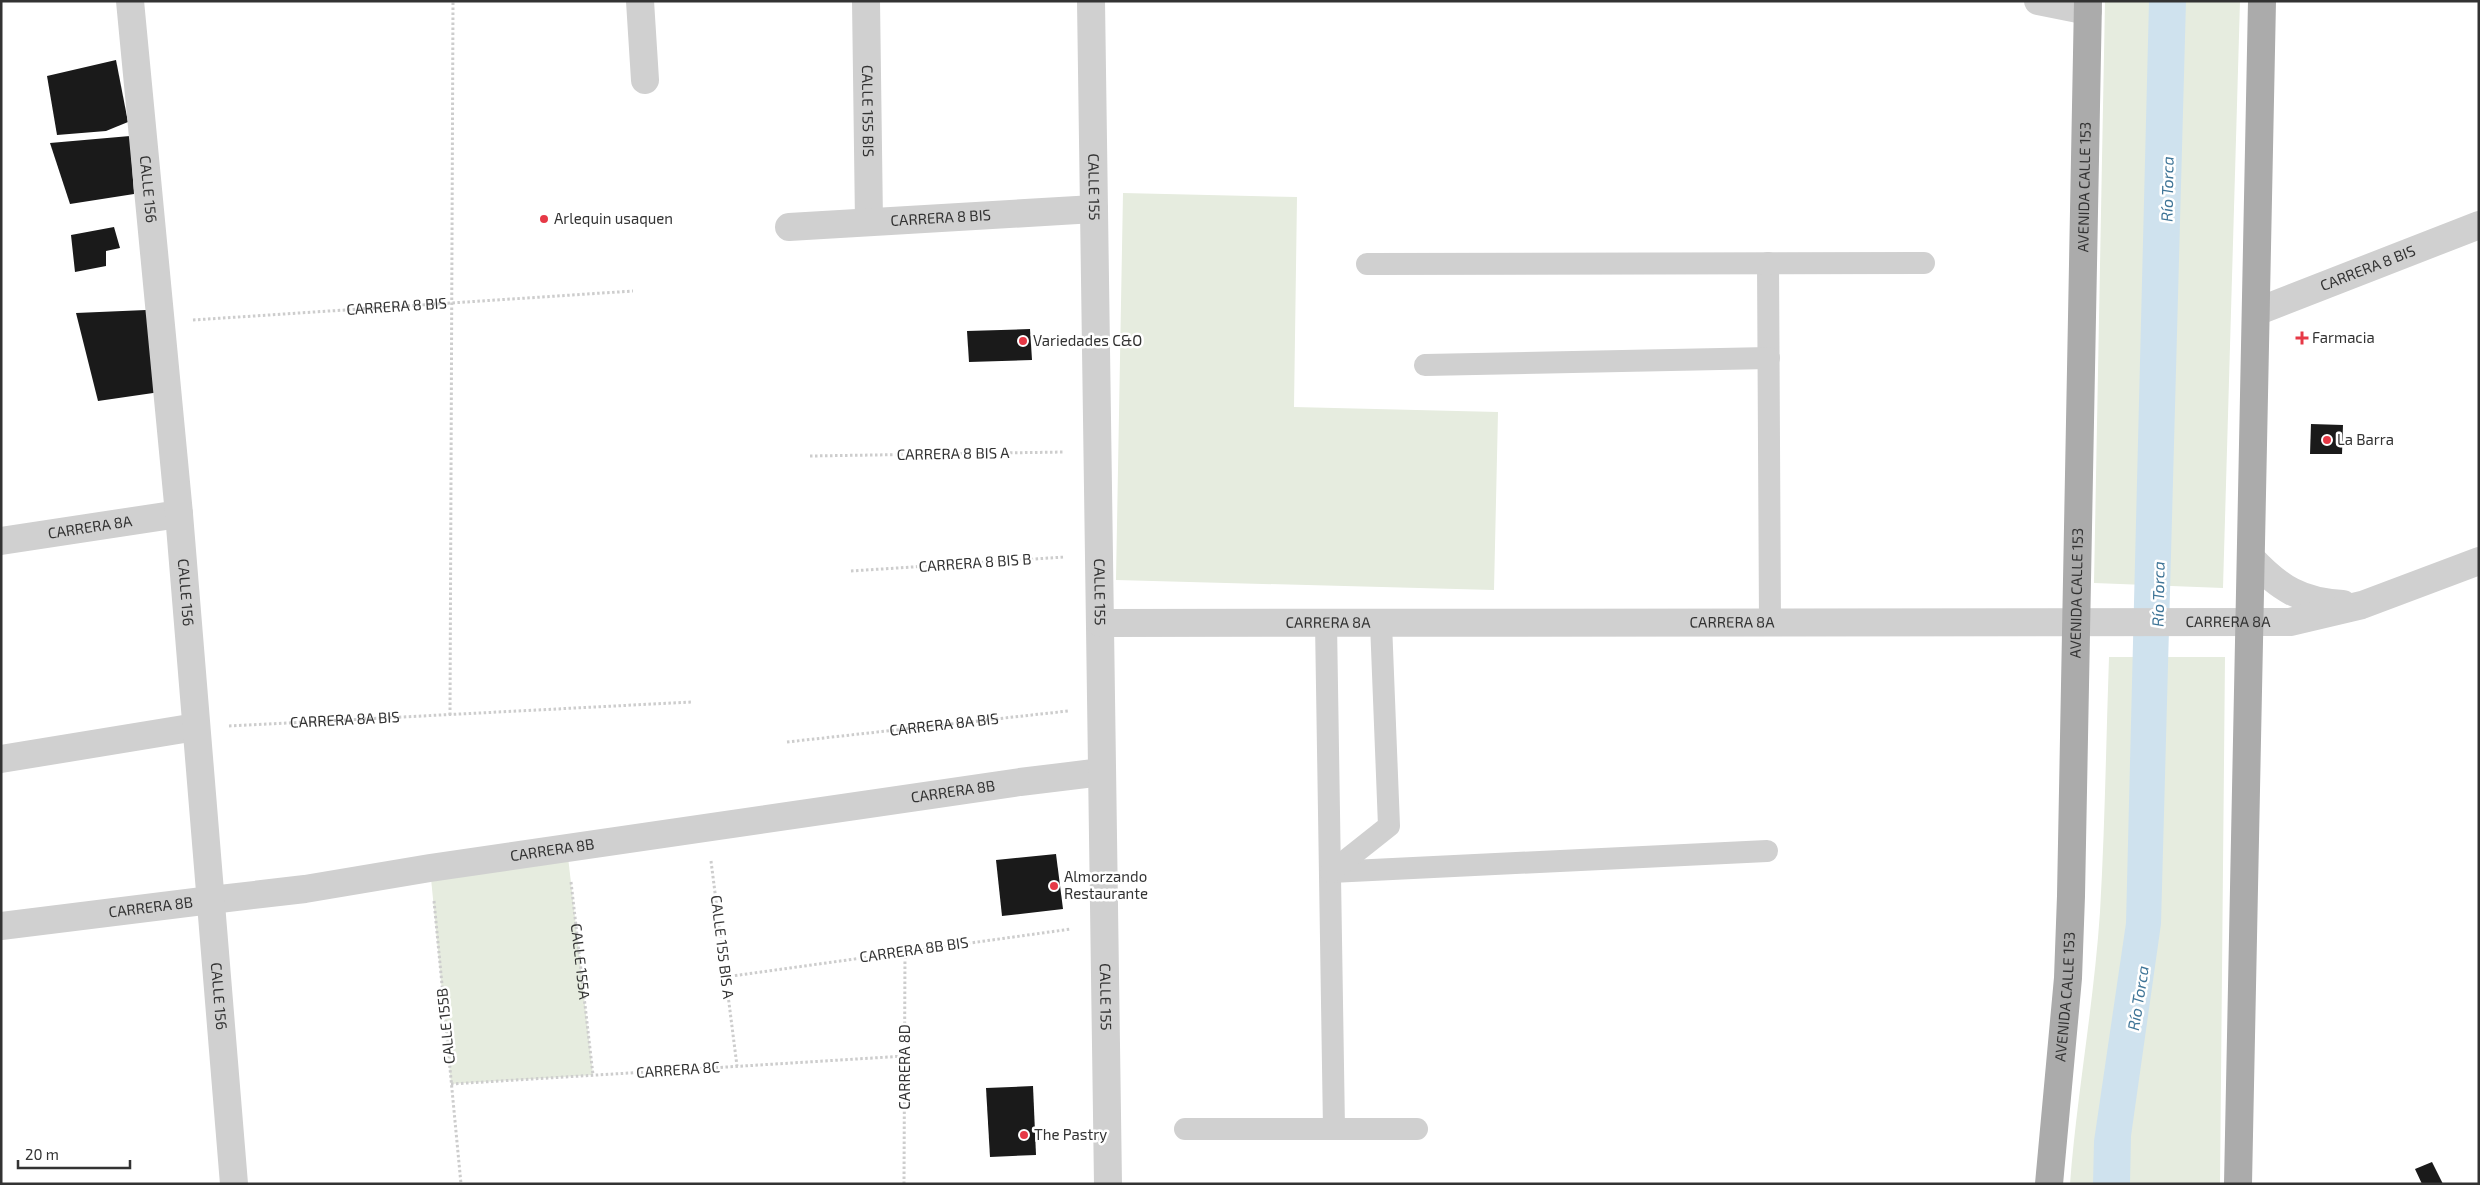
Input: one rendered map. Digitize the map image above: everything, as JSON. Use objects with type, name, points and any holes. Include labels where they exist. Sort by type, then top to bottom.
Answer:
[{"type":"main road","points":[[2238,1184],[2262,1]]},
{"type":"main road","name":"AVENIDA CALLE 153","points":[[2048,1184],[2068,978],[2077,623],[2088,6]]},
{"type":"street","name":"CALLE 156","points":[[130,1],[179,514],[234,1184]]},
{"type":"street","points":[[640,1],[646,80]]},
{"type":"street","name":"CALLE 155 BIS","points":[[866,1],[868,222]]},
{"type":"street","name":"CALLE 155","points":[[1091,1],[1108,1184]]},
{"type":"street","points":[[2038,1],[2088,6]]},
{"type":"street","name":"CARRERA 8 BIS","points":[[789,227],[1094,209]]},
{"type":"street","name":"CARRERA 8 BIS","points":[[2256,312],[2479,225]]},
{"type":"street","name":"CARRERA 8A","points":[[1,541],[179,514]]},
{"type":"street","name":"CARRERA 8A","points":[[2251,558],[2270,579],[2301,597],[2327,604],[2362,605]]},
{"type":"street","name":"CARRERA 8A","points":[[1100,623],[2290,622],[2362,605],[2479,561]]},
{"type":"street","points":[[1,759],[196,727]]},
{"type":"street","name":"CARRERA 8B","points":[[1,926],[305,889],[430,868],[1020,782],[1102,772]]},
{"type":"lane","points":[[1768,263],[1770,623]]},
{"type":"lane","points":[[1366,264],[1924,263]]},
{"type":"lane","points":[[1425,365],[1769,358]]},
{"type":"lane","points":[[1326,623],[1334,1129]]},
{"type":"lane","points":[[1331,872],[1389,826],[1381,623]]},
{"type":"lane","points":[[1331,872],[1767,851]]},
{"type":"lane","points":[[1185,1129],[1417,1129]]},
{"type":"path","points":[[450,715],[453,1]]},
{"type":"path","name":"CARRERA 8 BIS","points":[[160,322],[633,291]]},
{"type":"path","name":"CARRERA 8 BIS A","points":[[810,456],[1097,452]]},
{"type":"path","name":"CARRERA 8 BIS B","points":[[851,570],[1099,555]]},
{"type":"path","name":"CARRERA 8A BIS","points":[[196,727],[691,702]]},
{"type":"path","name":"CARRERA 8A BIS","points":[[787,742],[1101,707]]},
{"type":"path","name":"CALLE 155 BIS A","points":[[707,828],[737,1066]]},
{"type":"path","name":"CALLE 155A","points":[[567,848],[593,1075]]},
{"type":"path","name":"CALLE 155B","points":[[430,868],[461,1184]]},
{"type":"path","name":"CARRERA 8B BIS","points":[[725,977],[905,951],[1104,926]]},
{"type":"path","name":"CARRERA 8D","points":[[904,1184],[905,951]]},
{"type":"path","name":"CARRERA 8C","points":[[451,1084],[905,1056]]},
{"type":"shaded area","points":[[2105,1],[2240,1],[2223,588],[2094,583]]},
{"type":"shaded area","points":[[1123,193],[1297,197],[1294,407],[1498,412],[1494,590],[1116,580]]},
{"type":"shaded area","points":[[2109,657],[2225,657],[2220,1184],[2070,1184],[2100,912]]},
{"type":"shaded area","points":[[567,848],[593,1075],[451,1084],[430,868]]},
{"type":"water","name":"Río Torca","points":[[2149,1],[2186,1],[2161,924],[2131,1136],[2130,1184],[2093,1184],[2094,1141],[2126,923]]},
{"type":"building","points":[[116,60],[128,122],[106,131],[57,135],[47,76]]},
{"type":"building","points":[[130,136],[134,194],[70,204],[50,143]]},
{"type":"building","points":[[114,227],[120,248],[106,251],[106,266],[75,272],[71,235]]},
{"type":"building","points":[[146,310],[160,392],[98,401],[76,313]]},
{"type":"building","points":[[1030,329],[1032,360],[969,362],[967,331]]},
{"type":"building","name":"La Barra","points":[[2311,424],[2343,425],[2342,454],[2310,454]]},
{"type":"building","points":[[1056,854],[1063,909],[1002,916],[996,860]]},
{"type":"building","points":[[1033,1086],[1036,1155],[990,1157],[986,1088]]},
{"type":"building","points":[[2432,1162],[2443,1184],[2422,1184],[2415,1169]]},
{"type":"place","name":"Arlequin usaquen","points":[[544,219]]},
{"type":"place","name":"Farmacia","points":[[2302,338]]},
{"type":"place","name":"Variedades C&O","points":[[1023,341]]},
{"type":"place","name":"La Barra","points":[[2327,440]]},
{"type":"place","name":"Almorzando Restaurante","points":[[1054,886]]},
{"type":"place","name":"The Pastry","points":[[1024,1135]]}]
